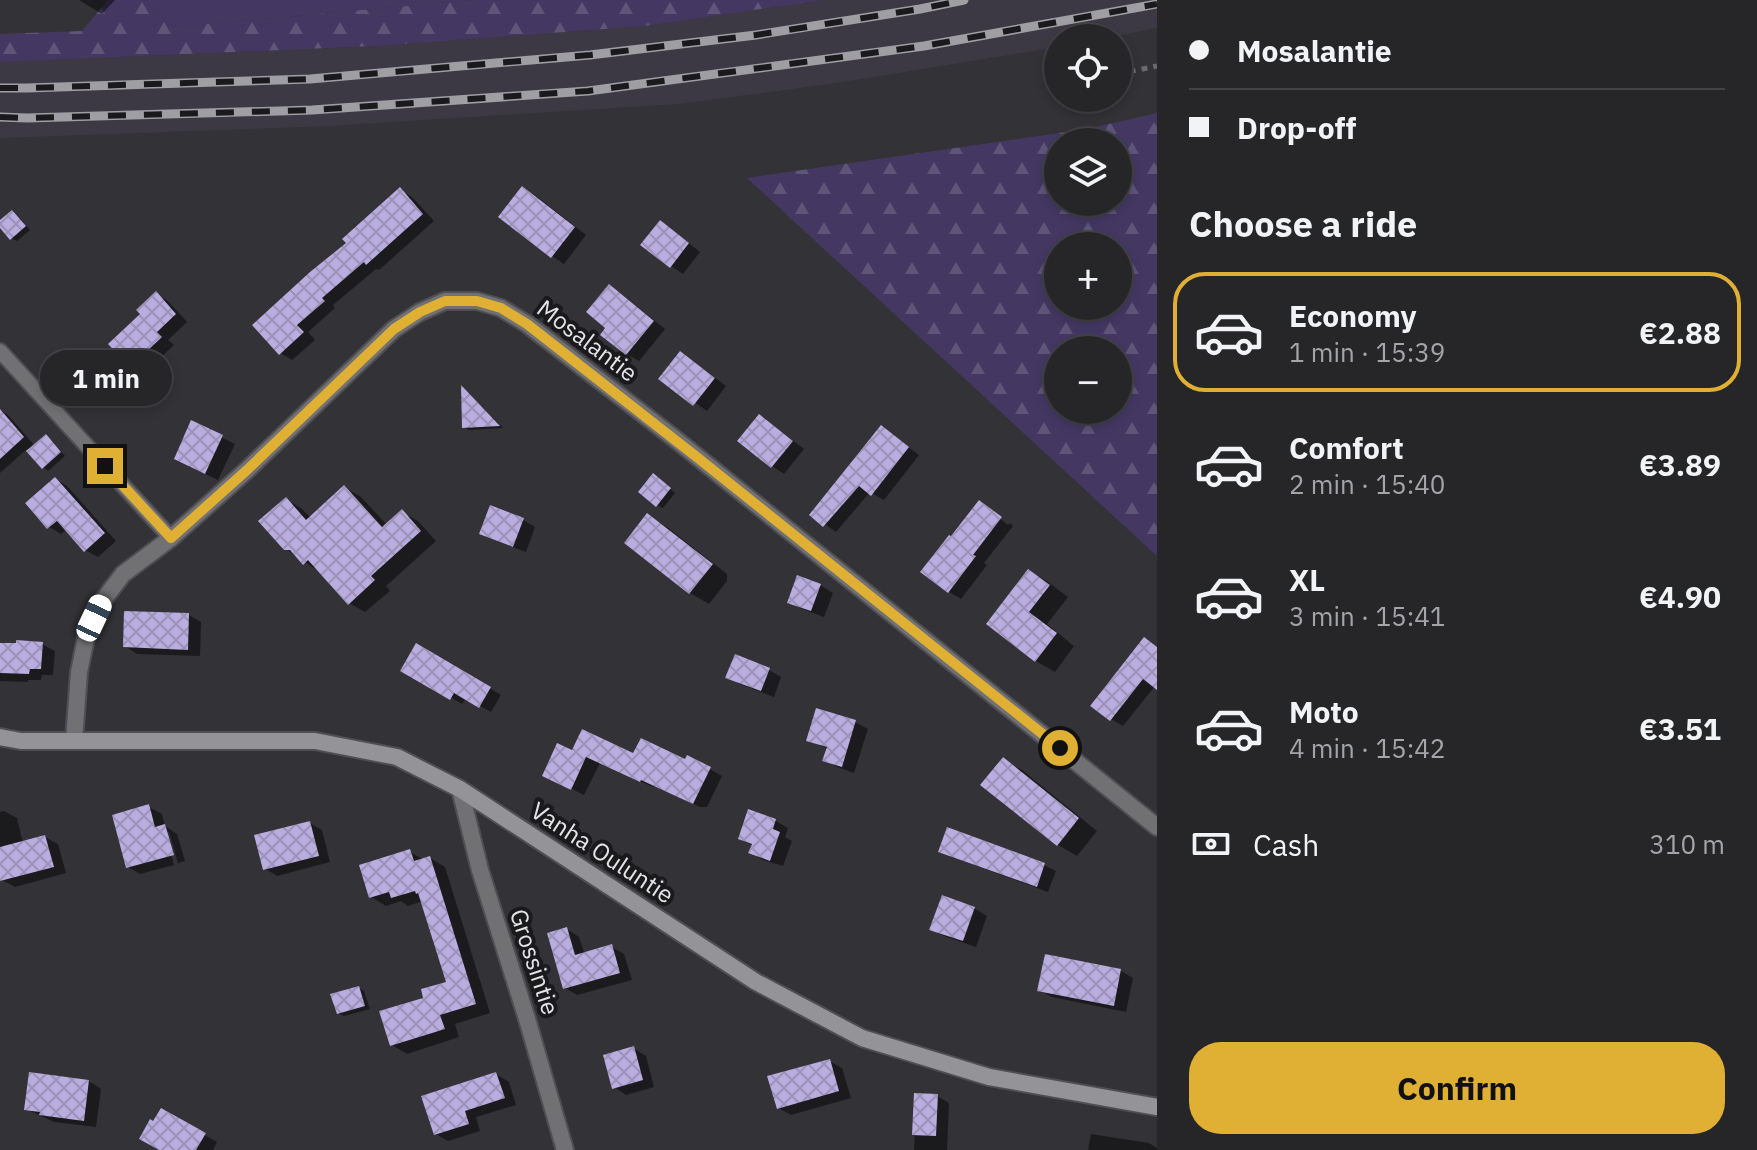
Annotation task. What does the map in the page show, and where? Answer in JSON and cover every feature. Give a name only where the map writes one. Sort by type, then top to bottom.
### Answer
[{"type":"street","name":"Mosalantie","points":[[74,741],[79,672],[87,633],[101,603],[123,574],[171,538],[247,470],[394,329],[445,301],[477,301],[501,308],[527,324],[1157,827]]},
{"type":"street","name":"Vanha Ouluntie","points":[[0,737],[21,741],[315,741],[397,757],[460,789],[756,982],[862,1038],[989,1077],[1157,1107]]},
{"type":"street","name":"Grossintie","points":[[460,789],[480,870],[565,1150]]},
{"type":"lane","points":[[0,351],[171,538]]},
{"type":"path","points":[[1132,71],[1157,66]]},
{"type":"shaded area","points":[[823,0],[1157,0],[1157,28],[1132,33],[1132,24],[1044,24],[1044,49],[830,84],[678,104],[329,126],[0,138],[0,62],[376,46],[645,26]]},
{"type":"green space","points":[[108,0],[154,0],[150,6],[173,27],[473,0],[823,0],[645,26],[376,46],[0,62],[0,34],[82,31]]},
{"type":"green space","points":[[154,0],[473,0],[173,27],[150,6]]},
{"type":"green space","points":[[1157,113],[1157,556],[747,178],[1044,135],[1044,216],[1132,216],[1132,128],[1091,128]]},
{"type":"building","points":[[522,186],[575,227],[551,258],[498,217]]},
{"type":"building","points":[[400,187],[423,214],[366,265],[364,262],[322,298],[325,301],[297,325],[304,332],[279,355],[252,325],[346,243],[342,239]]},
{"type":"building","points":[[12,210],[26,226],[10,240],[0,228],[0,220]]},
{"type":"building","points":[[660,220],[689,243],[670,268],[640,245]]},
{"type":"building","points":[[609,284],[654,321],[626,355],[600,335],[605,328],[586,312]]},
{"type":"building","points":[[156,291],[176,314],[157,332],[162,337],[130,367],[108,344],[140,314],[136,310]]},
{"type":"building","points":[[680,351],[715,378],[693,406],[658,379]]},
{"type":"building","points":[[461,385],[500,426],[462,428]]},
{"type":"building","points":[[0,409],[24,437],[0,459]]},
{"type":"building","points":[[759,414],[793,441],[771,468],[737,441]]},
{"type":"building","points":[[191,420],[223,435],[205,474],[174,459]]},
{"type":"building","points":[[881,425],[909,447],[871,496],[859,486],[823,527],[809,515]]},
{"type":"building","points":[[46,434],[61,452],[42,469],[26,451]]},
{"type":"building","points":[[653,473],[671,488],[656,507],[638,492]]},
{"type":"building","points":[[55,477],[105,533],[84,552],[57,521],[47,529],[25,503]]},
{"type":"building","points":[[344,485],[382,527],[402,509],[421,531],[371,576],[375,580],[348,605],[308,560],[303,565],[290,550],[284,550],[258,521],[286,497],[306,520]]},
{"type":"building","points":[[979,500],[1002,517],[948,593],[920,572]]},
{"type":"building","points":[[490,505],[524,518],[513,547],[479,534]]},
{"type":"building","points":[[647,513],[713,564],[689,594],[624,543]]},
{"type":"building","points":[[1028,569],[1050,585],[1029,612],[1057,633],[1035,662],[986,624]]},
{"type":"building","points":[[797,575],[821,584],[811,611],[787,603]]},
{"type":"building","points":[[124,611],[189,613],[188,650],[123,647]]},
{"type":"building","points":[[1144,637],[1157,647],[1157,690],[1143,679],[1110,721],[1090,706]]},
{"type":"building","points":[[16,640],[43,642],[41,669],[30,669],[29,674],[0,673],[0,643],[16,643]]},
{"type":"building","points":[[416,643],[491,687],[479,708],[454,693],[450,700],[400,671]]},
{"type":"building","points":[[735,654],[770,668],[761,691],[725,678]]},
{"type":"building","points":[[816,708],[856,720],[842,767],[822,761],[827,747],[806,741]]},
{"type":"building","points":[[582,729],[633,753],[641,738],[685,759],[687,755],[711,767],[693,804],[586,757],[571,790],[542,776],[557,743],[572,750]]},
{"type":"building","points":[[1003,757],[1079,818],[1057,846],[980,785]]},
{"type":"building","points":[[149,804],[155,827],[165,824],[174,855],[126,868],[112,815]]},
{"type":"building","points":[[748,809],[776,819],[773,829],[780,832],[770,861],[748,853],[752,844],[738,839]]},
{"type":"building","points":[[310,821],[319,856],[263,870],[254,835]]},
{"type":"building","points":[[947,827],[1045,863],[1037,887],[938,852]]},
{"type":"building","points":[[45,835],[54,867],[0,881],[0,847]]},
{"type":"building","points":[[410,849],[414,861],[430,856],[476,1004],[440,1015],[445,1029],[390,1046],[379,1011],[423,998],[421,989],[446,982],[418,893],[415,891],[391,898],[389,892],[369,898],[359,865]]},
{"type":"building","points":[[942,895],[975,907],[963,941],[929,930]]},
{"type":"building","points":[[567,927],[575,955],[612,944],[620,973],[563,989],[547,933]]},
{"type":"building","points":[[1045,954],[1121,969],[1114,1006],[1037,991]]},
{"type":"building","points":[[359,986],[365,1006],[337,1014],[330,994]]},
{"type":"building","points":[[634,1046],[643,1080],[612,1089],[603,1055]]},
{"type":"building","points":[[830,1059],[839,1091],[777,1109],[767,1076]]},
{"type":"building","points":[[29,1072],[89,1080],[84,1121],[24,1110]]},
{"type":"building","points":[[496,1072],[505,1098],[465,1111],[469,1124],[434,1135],[421,1096]]},
{"type":"building","points":[[914,1093],[938,1094],[936,1136],[912,1135]]},
{"type":"building","points":[[161,1108],[206,1133],[196,1150],[159,1150],[139,1139],[150,1119],[153,1121]]},
{"type":"railway","points":[[0,88],[310,79],[590,55],[756,35],[964,0]]},
{"type":"railway","points":[[0,117],[312,110],[588,91],[924,46],[1157,4]]},
{"type":"route","points":[[105,466],[171,538],[394,329],[445,301],[477,301],[501,308],[527,324],[674,438],[1060,748]]}]
